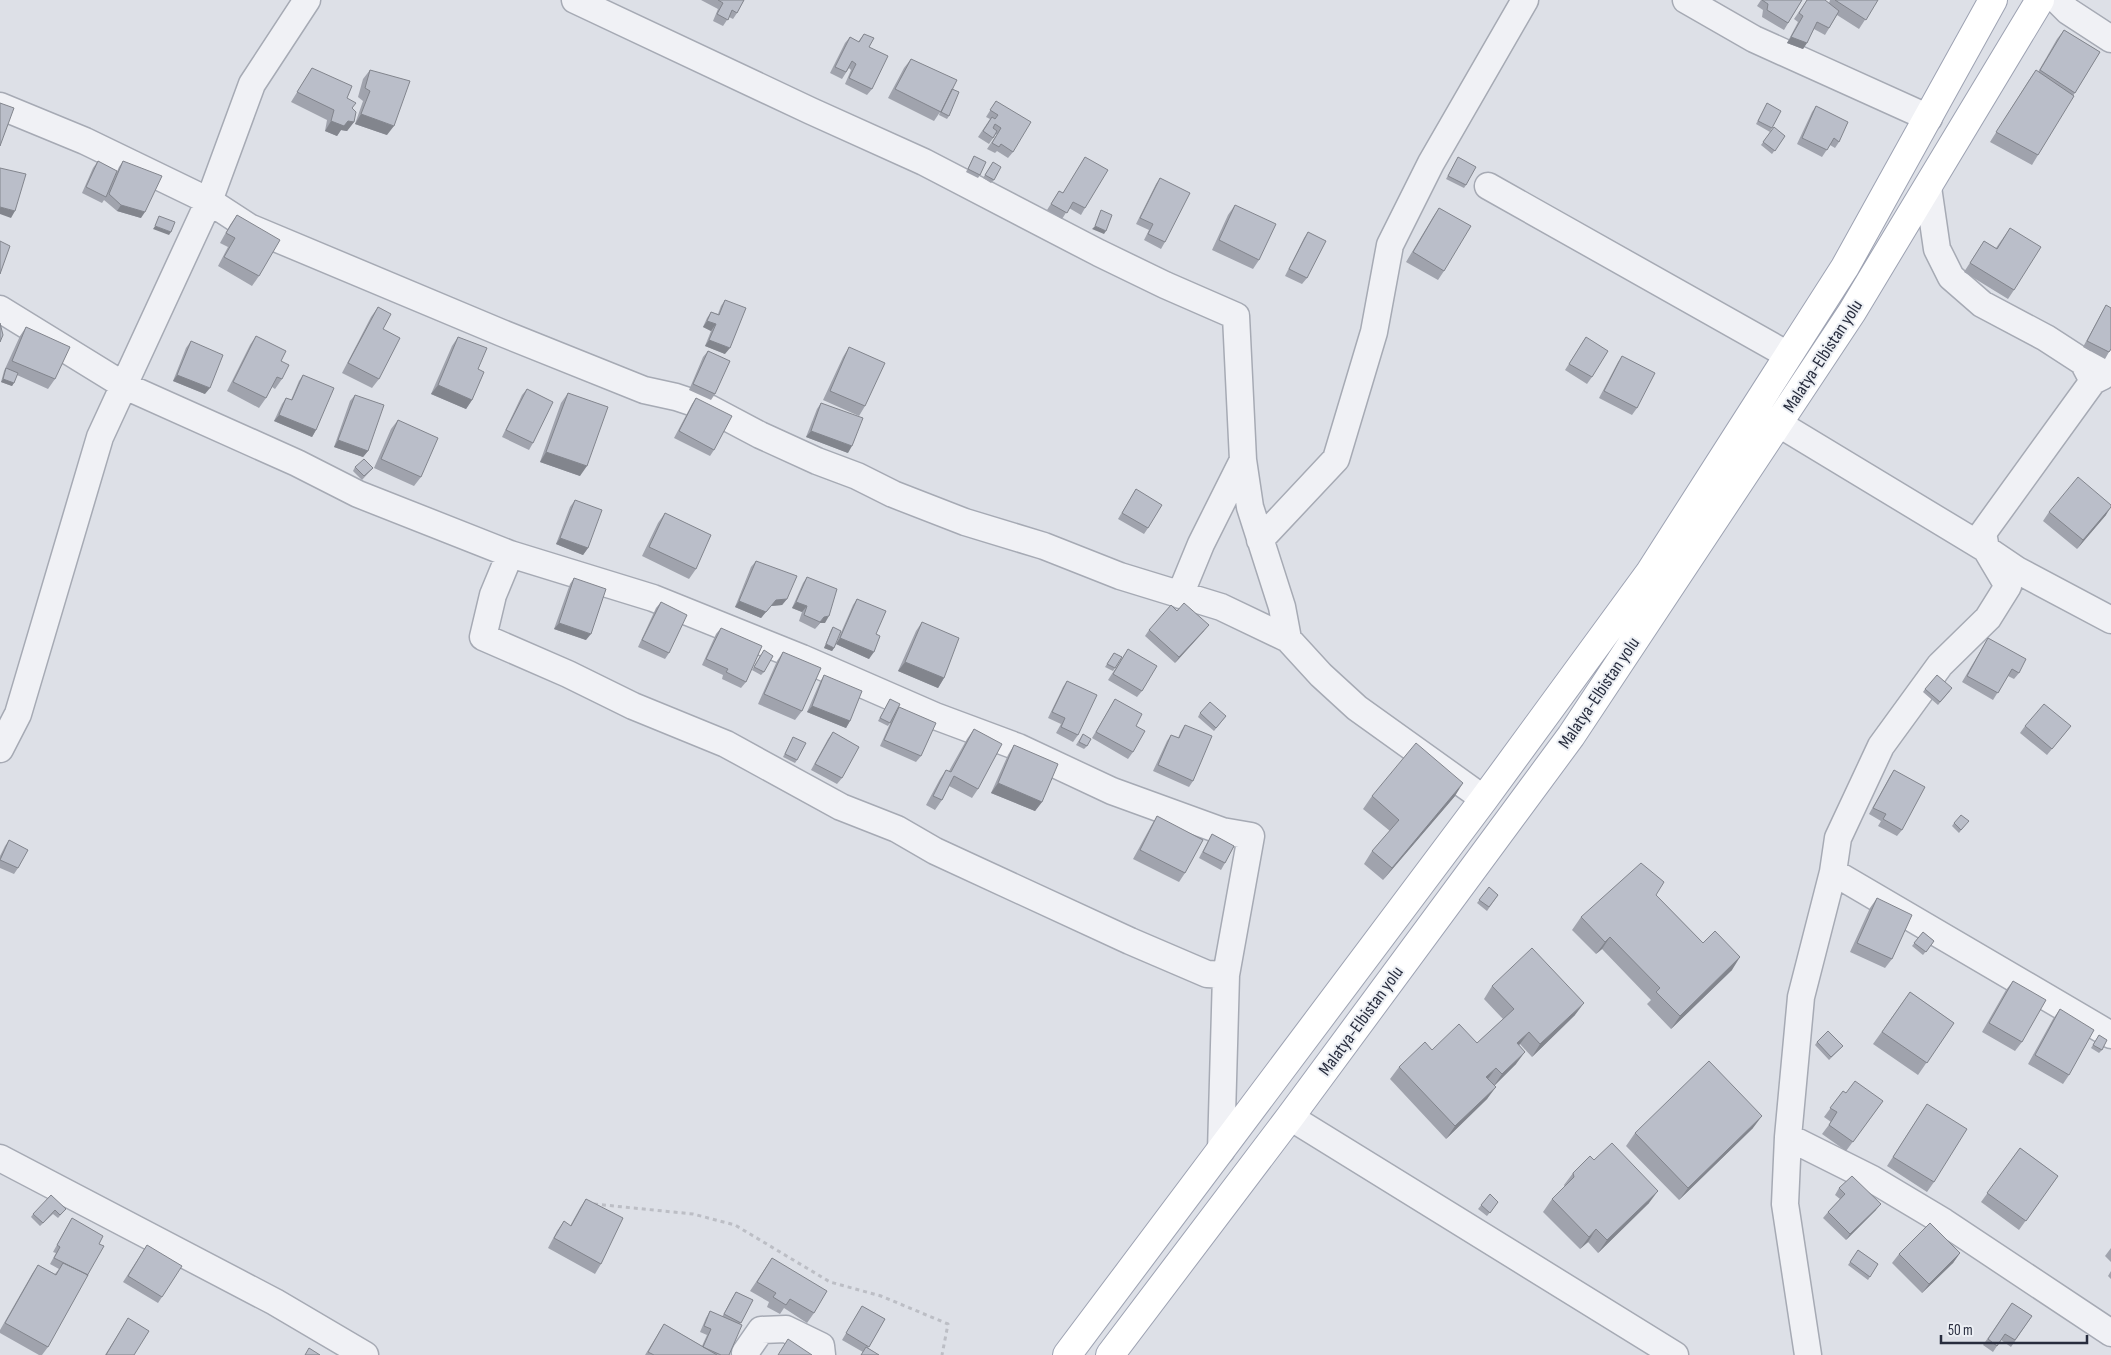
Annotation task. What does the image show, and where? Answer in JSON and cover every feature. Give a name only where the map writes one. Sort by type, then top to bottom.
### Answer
[{"type":"main road","name":"Malatya-Elbistan yolu","points":[[1110,1355],[1290,1117],[1571,736],[1852,312],[2040,0]]},
{"type":"main road","name":"Malatya-Elbistan yolu","points":[[1067,1355],[1484,799],[1650,572],[1845,267],[1929,118],[1991,1]]},
{"type":"street","points":[[0,749],[18,714],[100,437],[209,201],[252,84],[307,0]]},
{"type":"street","points":[[575,0],[819,115],[924,162],[1099,253],[1236,316],[1242,460],[1250,507],[1282,607],[1288,639]]},
{"type":"street","points":[[1260,540],[1336,459],[1374,332],[1390,245],[1431,163],[1525,0]]},
{"type":"street","points":[[1686,0],[1754,39],[1929,118]]},
{"type":"street","points":[[2057,0],[2068,11],[2111,39]]},
{"type":"street","points":[[0,106],[84,141],[209,201],[249,227],[309,253],[644,390],[676,396],[710,408],[760,435],[817,461],[857,476],[893,494],[965,522],[1044,546],[1120,576],[1221,608],[1288,639],[1321,675],[1357,708],[1484,799]]},
{"type":"street","points":[[1488,186],[1788,355]]},
{"type":"street","points":[[1808,1355],[1785,1204],[1788,1137],[1801,997],[1833,872],[1838,838],[1881,746],[1940,665],[1988,618],[2008,586],[1986,549],[1983,533],[2102,371],[2083,362],[2046,338],[1982,304],[1951,277],[1937,249],[1928,187]]},
{"type":"street","points":[[0,309],[125,386],[296,463],[358,494],[510,554],[653,598],[802,658],[935,716],[1018,747],[1112,791],[1222,831],[1251,836],[1226,975],[1220,1150]]},
{"type":"street","points":[[1778,424],[1986,549],[2017,570],[2111,620]]},
{"type":"street","points":[[1180,595],[1201,544],[1242,460]]},
{"type":"street","points":[[510,554],[493,595],[483,637],[568,674],[633,706],[726,744],[841,807],[897,829],[935,851],[1130,941],[1207,974],[1226,975]]},
{"type":"street","points":[[1833,872],[2111,1035]]},
{"type":"street","points":[[1290,1117],[1675,1355]]},
{"type":"street","points":[[1788,1137],[1872,1179],[1944,1222],[2111,1333]]},
{"type":"street","points":[[0,1158],[275,1302],[365,1355]]},
{"type":"street","points":[[745,1353],[761,1330],[786,1329],[821,1346],[822,1355]]},
{"type":"path","points":[[587,1204],[604,1204],[693,1214],[734,1225],[830,1282],[881,1296],[948,1324],[942,1355]]},
{"type":"building","points":[[718,0],[744,0],[737,13],[732,10],[728,20],[717,14],[723,3]]},
{"type":"building","points":[[1762,0],[1802,0],[1788,23],[1767,10],[1768,4]]},
{"type":"building","points":[[1807,0],[1825,0],[1839,11],[1829,28],[1817,22],[1807,43],[1791,37],[1803,16],[1799,13]]},
{"type":"building","points":[[1835,0],[1878,0],[1866,20]]},
{"type":"building","points":[[2064,30],[2100,52],[2075,93],[2040,70]]},
{"type":"building","points":[[864,34],[874,38],[869,47],[888,56],[872,89],[849,78],[856,64],[852,61],[846,72],[835,67],[850,37],[859,42]]},
{"type":"building","points":[[911,59],[957,80],[941,112],[895,89]]},
{"type":"building","points":[[312,68],[352,86],[347,98],[356,103],[352,108],[356,112],[354,122],[348,121],[344,126],[331,121],[334,110],[297,92]]},
{"type":"building","points":[[370,70],[410,81],[394,126],[361,114],[370,91],[365,88]]},
{"type":"building","points":[[2036,70],[2074,96],[2038,155],[1996,132]]},
{"type":"building","points":[[952,89],[959,92],[949,116],[941,112]]},
{"type":"building","points":[[996,101],[1031,122],[1013,152],[1001,144],[999,147],[992,143],[1001,128],[995,124],[993,128],[997,131],[993,138],[983,131],[992,117],[995,119],[998,115],[990,110]]},
{"type":"building","points":[[0,103],[14,108],[0,146]]},
{"type":"building","points":[[1767,103],[1781,111],[1772,128],[1758,121]]},
{"type":"building","points":[[1816,106],[1848,122],[1839,142],[1834,138],[1827,150],[1802,138]]},
{"type":"building","points":[[1774,127],[1785,136],[1775,151],[1763,142]]},
{"type":"building","points":[[974,156],[986,162],[980,175],[968,169]]},
{"type":"building","points":[[1085,157],[1108,170],[1085,208],[1073,202],[1067,213],[1051,204],[1059,191],[1063,193]]},
{"type":"building","points":[[1458,157],[1476,167],[1466,185],[1448,176]]},
{"type":"building","points":[[98,161],[117,171],[106,197],[86,187]]},
{"type":"building","points":[[123,161],[162,176],[145,212],[121,205],[109,194]]},
{"type":"building","points":[[993,162],[1001,167],[994,180],[985,175]]},
{"type":"building","points":[[0,168],[26,174],[15,211],[0,207]]},
{"type":"building","points":[[1160,178],[1190,193],[1165,242],[1148,234],[1153,224],[1140,218]]},
{"type":"building","points":[[1235,205],[1276,224],[1259,260],[1219,240]]},
{"type":"building","points":[[1439,208],[1471,226],[1444,271],[1413,252]]},
{"type":"building","points":[[1101,210],[1112,215],[1106,231],[1095,226]]},
{"type":"building","points":[[237,215],[280,240],[259,276],[224,257],[235,238],[226,233]]},
{"type":"building","points":[[159,216],[175,222],[171,232],[155,226]]},
{"type":"building","points":[[2010,228],[2041,247],[2014,290],[1970,263],[1984,241],[1997,249]]},
{"type":"building","points":[[1308,232],[1326,241],[1307,278],[1289,269]]},
{"type":"building","points":[[0,241],[10,246],[0,274]]},
{"type":"building","points":[[725,300],[746,308],[730,348],[709,340],[716,324],[707,321],[711,312],[719,315]]},
{"type":"building","points":[[2106,305],[2111,308],[2111,349],[2109,352],[2087,341]]},
{"type":"building","points":[[378,307],[391,314],[383,329],[400,338],[379,379],[348,363]]},
{"type":"building","points":[[0,323],[3,335],[0,342]]},
{"type":"building","points":[[26,327],[70,347],[55,379],[12,361]]},
{"type":"building","points":[[256,336],[286,351],[281,361],[289,365],[282,379],[277,377],[266,398],[233,382]]},
{"type":"building","points":[[458,337],[487,348],[478,369],[484,372],[472,400],[438,385]]},
{"type":"building","points":[[1586,337],[1608,351],[1592,377],[1569,364]]},
{"type":"building","points":[[191,341],[223,355],[210,388],[177,375]]},
{"type":"building","points":[[849,347],[885,363],[865,406],[830,391]]},
{"type":"building","points":[[708,351],[730,361],[715,394],[693,384]]},
{"type":"building","points":[[1622,356],[1655,373],[1637,408],[1604,391]]},
{"type":"building","points":[[6,368],[18,373],[14,383],[3,379]]},
{"type":"building","points":[[303,375],[334,388],[316,430],[279,415],[286,398],[292,400]]},
{"type":"building","points":[[527,389],[553,402],[533,443],[506,430]]},
{"type":"building","points":[[568,393],[608,407],[587,466],[546,452]]},
{"type":"building","points":[[355,395],[384,405],[368,451],[338,440]]},
{"type":"building","points":[[696,398],[732,416],[714,450],[679,431]]},
{"type":"building","points":[[821,403],[863,418],[852,446],[811,431]]},
{"type":"building","points":[[398,420],[438,438],[421,477],[381,459]]},
{"type":"building","points":[[364,459],[373,468],[364,476],[355,467]]},
{"type":"building","points":[[2078,477],[2111,505],[2083,540],[2049,512]]},
{"type":"building","points":[[1136,489],[1162,505],[1148,528],[1122,513]]},
{"type":"building","points":[[575,500],[602,510],[588,548],[560,538]]},
{"type":"building","points":[[665,513],[711,535],[696,569],[649,547]]},
{"type":"building","points":[[756,561],[797,576],[787,599],[776,600],[766,612],[739,601]]},
{"type":"building","points":[[807,577],[837,589],[829,616],[824,617],[820,622],[804,615],[807,606],[796,602]]},
{"type":"building","points":[[574,578],[606,589],[591,634],[559,623]]},
{"type":"building","points":[[857,599],[886,611],[876,634],[880,636],[874,652],[840,638]]},
{"type":"building","points":[[661,602],[687,615],[669,653],[642,640]]},
{"type":"building","points":[[1184,603],[1209,625],[1179,657],[1149,630],[1171,605],[1177,611]]},
{"type":"building","points":[[922,622],[959,638],[944,678],[905,662]]},
{"type":"building","points":[[833,627],[841,631],[834,648],[826,644]]},
{"type":"building","points":[[721,628],[762,646],[746,682],[726,672],[728,669],[706,659]]},
{"type":"building","points":[[1988,638],[2026,659],[2019,673],[2012,669],[1998,693],[1967,676]]},
{"type":"building","points":[[1128,649],[1157,666],[1142,691],[1113,674]]},
{"type":"building","points":[[764,650],[773,656],[764,672],[754,667]]},
{"type":"building","points":[[783,652],[821,668],[802,711],[764,694]]},
{"type":"building","points":[[1114,653],[1122,657],[1115,668],[1107,664]]},
{"type":"building","points":[[824,675],[862,691],[850,721],[812,706]]},
{"type":"building","points":[[1937,675],[1952,688],[1940,702],[1925,689]]},
{"type":"building","points":[[1067,681],[1097,695],[1078,735],[1061,727],[1065,718],[1052,712]]},
{"type":"building","points":[[890,699],[900,704],[890,723],[880,718]]},
{"type":"building","points":[[1115,699],[1142,714],[1136,726],[1145,731],[1133,752],[1096,732]]},
{"type":"building","points":[[1210,702],[1226,716],[1216,728],[1200,713]]},
{"type":"building","points":[[2044,704],[2071,726],[2052,749],[2025,726]]},
{"type":"building","points":[[899,707],[936,723],[921,756],[884,740]]},
{"type":"building","points":[[1185,725],[1212,736],[1193,781],[1158,765],[1171,735],[1179,738]]},
{"type":"building","points":[[974,729],[1002,744],[978,789],[954,776],[942,800],[933,796],[946,770],[951,772]]},
{"type":"building","points":[[833,732],[859,747],[842,778],[815,764]]},
{"type":"building","points":[[1083,734],[1091,739],[1087,746],[1079,742]]},
{"type":"building","points":[[793,737],[806,743],[797,760],[785,754]]},
{"type":"building","points":[[1416,743],[1463,783],[1392,868],[1372,851],[1399,820],[1372,796]]},
{"type":"building","points":[[1014,745],[1058,764],[1042,802],[998,783]]},
{"type":"building","points":[[1894,770],[1925,787],[1902,830],[1883,819],[1886,814],[1873,808]]},
{"type":"building","points":[[1961,815],[1969,821],[1961,830],[1954,823]]},
{"type":"building","points":[[1157,816],[1203,840],[1185,873],[1140,850]]},
{"type":"building","points":[[1212,834],[1234,846],[1225,863],[1203,852]]},
{"type":"building","points":[[9,840],[28,850],[18,868],[0,860]]},
{"type":"building","points":[[1641,863],[1664,882],[1656,895],[1703,943],[1715,931],[1740,957],[1680,1016],[1656,992],[1660,988],[1610,937],[1605,942],[1581,917]]},
{"type":"building","points":[[1489,887],[1498,895],[1489,907],[1479,900]]},
{"type":"building","points":[[1877,898],[1912,915],[1892,959],[1857,943]]},
{"type":"building","points":[[1923,932],[1934,941],[1926,952],[1914,943]]},
{"type":"building","points":[[1532,948],[1584,1003],[1540,1044],[1529,1032],[1517,1043],[1525,1052],[1502,1074],[1496,1068],[1486,1077],[1496,1087],[1455,1126],[1399,1067],[1425,1042],[1432,1050],[1459,1024],[1477,1043],[1514,1009],[1492,986]]},
{"type":"building","points":[[2013,981],[2046,1000],[2022,1042],[1989,1023]]},
{"type":"building","points":[[1910,992],[1954,1023],[1927,1063],[1882,1032]]},
{"type":"building","points":[[2060,1009],[2094,1030],[2069,1075],[2035,1055]]},
{"type":"building","points":[[1828,1031],[1843,1046],[1831,1057],[1817,1042]]},
{"type":"building","points":[[2099,1035],[2107,1040],[2102,1050],[2093,1045]]},
{"type":"building","points":[[1709,1061],[1762,1116],[1688,1188],[1635,1133]]},
{"type":"building","points":[[1855,1081],[1883,1101],[1853,1142],[1829,1125],[1837,1112],[1830,1108],[1843,1091],[1846,1093]]},
{"type":"building","points":[[1927,1104],[1967,1129],[1934,1182],[1893,1157]]},
{"type":"building","points":[[1612,1143],[1658,1191],[1607,1240],[1596,1229],[1589,1237],[1552,1199],[1574,1177],[1573,1173],[1590,1156],[1594,1160]]},
{"type":"building","points":[[2020,1148],[2058,1176],[2026,1221],[1987,1193]]},
{"type":"building","points":[[1852,1176],[1881,1204],[1850,1234],[1828,1212],[1845,1194],[1839,1188]]},
{"type":"building","points":[[1490,1194],[1498,1202],[1490,1213],[1481,1205]]},
{"type":"building","points":[[51,1195],[66,1209],[60,1215],[55,1210],[43,1223],[33,1214]]},
{"type":"building","points":[[586,1199],[623,1218],[601,1264],[554,1238],[564,1221],[571,1226]]},
{"type":"building","points":[[72,1218],[103,1236],[99,1244],[104,1246],[88,1275],[54,1258],[60,1247],[57,1245]]},
{"type":"building","points":[[1930,1223],[1960,1253],[1929,1284],[1899,1254]]},
{"type":"building","points":[[147,1245],[182,1266],[162,1297],[128,1276]]},
{"type":"building","points":[[1858,1250],[1878,1264],[1870,1277],[1850,1262]]},
{"type":"building","points":[[772,1258],[827,1291],[814,1313],[790,1299],[786,1305],[773,1297],[776,1293],[757,1282]]},
{"type":"building","points":[[63,1263],[88,1275],[48,1347],[5,1323],[38,1265],[56,1275]]},
{"type":"building","points":[[736,1292],[753,1300],[741,1323],[724,1314]]},
{"type":"building","points":[[2012,1303],[2032,1316],[2015,1340],[2005,1334],[1997,1346],[1988,1339]]},
{"type":"building","points":[[862,1306],[885,1319],[869,1347],[846,1333]]},
{"type":"building","points":[[710,1311],[742,1325],[729,1355],[721,1355],[703,1347],[711,1329],[704,1326]]},
{"type":"building","points":[[128,1318],[149,1331],[134,1355],[106,1355]]},
{"type":"building","points":[[664,1324],[717,1355],[654,1355],[648,1352]]},
{"type":"building","points":[[788,1339],[812,1355],[778,1355]]},
{"type":"building","points":[[866,1347],[879,1355],[861,1355]]},
{"type":"building","points":[[309,1348],[320,1355],[305,1355]]}]
